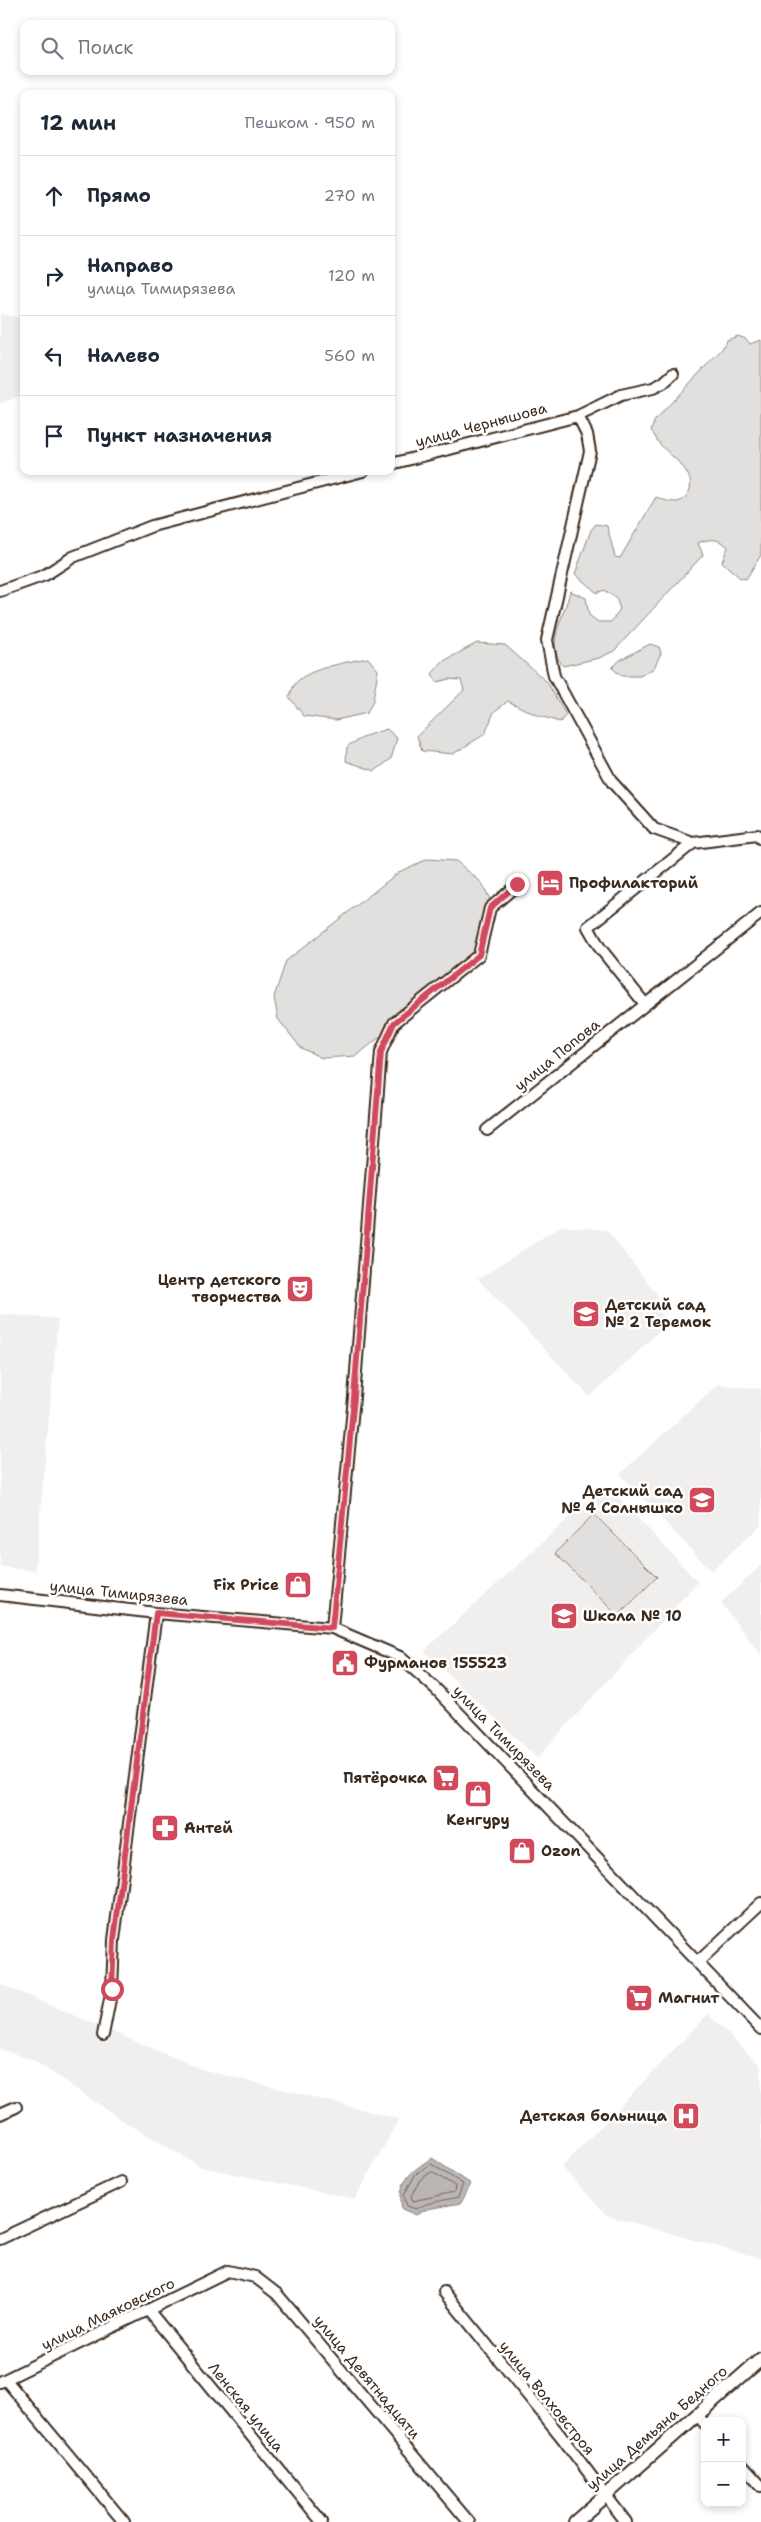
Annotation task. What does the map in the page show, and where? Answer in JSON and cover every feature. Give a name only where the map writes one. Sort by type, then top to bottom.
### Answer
[{"type":"main road","name":"улица Демьяна Бедного","points":[[704,2417],[761,2360]]},
{"type":"main road","name":"улица Демьяна Бедного","points":[[575,2522],[604,2496],[701,2420]]},
{"type":"street","name":"улица Чернышова","points":[[395,463],[578,416],[621,395],[653,388],[663,383],[673,374]]},
{"type":"street","points":[[578,416],[587,434],[590,451],[548,640],[554,676],[618,788],[654,828],[694,843],[757,835],[761,839]]},
{"type":"street","points":[[0,591],[45,575],[73,557],[152,526],[348,475]]},
{"type":"street","points":[[645,1004],[600,948],[588,927],[694,843]]},
{"type":"street","points":[[332,1628],[354,1397],[381,1052],[394,1023],[479,955],[490,908],[517,884]]},
{"type":"street","name":"улица Попова","points":[[487,1130],[761,913]]},
{"type":"street","name":"улица Тимирязева","points":[[0,1595],[156,1613],[332,1628],[400,1657],[435,1688],[761,2029]]},
{"type":"street","points":[[103,2035],[112,1989],[114,1940],[156,1613]]},
{"type":"street","points":[[697,1963],[761,1903]]},
{"type":"street","points":[[0,2114],[16,2107]]},
{"type":"street","points":[[0,2240],[121,2182]]},
{"type":"street","name":"улица Маяковского","points":[[3,2381],[228,2271]]},
{"type":"street","name":"улица Девятнадцати","points":[[228,2271],[255,2277],[277,2294],[469,2522]]},
{"type":"street","name":"улица Волховстроя","points":[[444,2292],[560,2435],[604,2496],[626,2522]]},
{"type":"street","name":"Ленская улица","points":[[148,2310],[322,2522]]},
{"type":"street","points":[[3,2381],[124,2522]]},
{"type":"street","points":[[746,2469],[761,2486]]},
{"type":"shaded area","points":[[0,314],[20,317],[20,396],[0,404]]},
{"type":"shaded area","points":[[738,336],[746,339],[750,344],[761,340],[761,555],[746,579],[740,578],[722,562],[728,547],[725,544],[714,540],[698,543],[703,555],[614,651],[599,658],[563,666],[555,648],[558,629],[570,591],[586,598],[589,615],[598,622],[611,622],[620,609],[616,598],[604,590],[597,593],[575,574],[591,530],[596,524],[607,526],[615,557],[620,558],[656,497],[674,502],[685,498],[690,490],[691,482],[688,475],[651,430],[655,420],[722,349],[727,340]]},
{"type":"shaded area","points":[[477,643],[505,645],[547,682],[566,715],[560,722],[536,715],[508,701],[494,712],[485,734],[453,754],[422,751],[417,736],[464,690],[461,680],[449,679],[437,682],[432,674],[442,662]]},
{"type":"shaded area","points":[[650,644],[659,647],[661,653],[654,668],[640,676],[622,676],[612,668],[620,660]]},
{"type":"shaded area","points":[[368,658],[378,670],[373,701],[367,713],[336,720],[304,716],[289,697],[296,683],[309,674],[329,666]]},
{"type":"shaded area","points":[[387,729],[397,738],[391,759],[375,771],[346,761],[347,747],[349,745],[368,735]]},
{"type":"shaded area","points":[[427,859],[456,861],[482,883],[495,910],[483,956],[356,1056],[322,1058],[301,1048],[278,1019],[274,997],[286,961],[399,872]]},
{"type":"shaded area","name":"Детский сад № 2 Теремок","points":[[561,1226],[607,1230],[659,1297],[652,1305],[669,1322],[590,1397],[478,1279]]},
{"type":"shaded area","points":[[0,1314],[58,1319],[35,1571],[0,1567]]},
{"type":"shaded area","name":"Детский сад № 4 Солнышко","points":[[718,1384],[761,1389],[761,1525],[711,1571],[620,1474]]},
{"type":"shaded area","name":"Школа № 10","points":[[606,1484],[698,1582],[537,1758],[424,1651]]},
{"type":"shaded area","points":[[594,1514],[657,1577],[618,1616],[555,1553]]},
{"type":"shaded area","points":[[761,1565],[761,1655],[721,1603]]},
{"type":"shaded area","points":[[0,1984],[201,2069],[399,2119],[355,2199],[201,2167],[125,2122],[33,2060],[0,2049]]},
{"type":"shaded area","name":"Детская больница","points":[[708,2014],[761,2066],[761,2259],[606,2215],[562,2167]]},
{"type":"water","points":[[432,2158],[471,2184],[461,2203],[427,2209],[416,2215],[402,2209],[401,2191],[407,2178],[417,2168]]},
{"type":"place","name":"Профилакторий","points":[[550,883]]},
{"type":"place","name":"Центр детского творчества","points":[[300,1289]]},
{"type":"place","name":"Детский сад № 2 Теремок","points":[[586,1314]]},
{"type":"place","name":"Детский сад № 4 Солнышко","points":[[702,1500]]},
{"type":"place","name":"Fix Price","points":[[298,1585]]},
{"type":"place","name":"Школа № 10","points":[[564,1616]]},
{"type":"place","name":"Фурманов 155523","points":[[345,1663]]},
{"type":"place","name":"Пятёрочка","points":[[446,1778]]},
{"type":"place","name":"Кенгуру","points":[[478,1794]]},
{"type":"place","name":"Антей","points":[[165,1828]]},
{"type":"place","name":"Ozon","points":[[522,1851]]},
{"type":"place","name":"Магнит","points":[[639,1998]]},
{"type":"place","name":"Детская больница","points":[[686,2116]]},
{"type":"route","points":[[112,1989],[114,1940],[156,1613],[332,1628],[354,1397],[381,1052],[394,1023],[479,955],[490,908],[517,884]]}]
